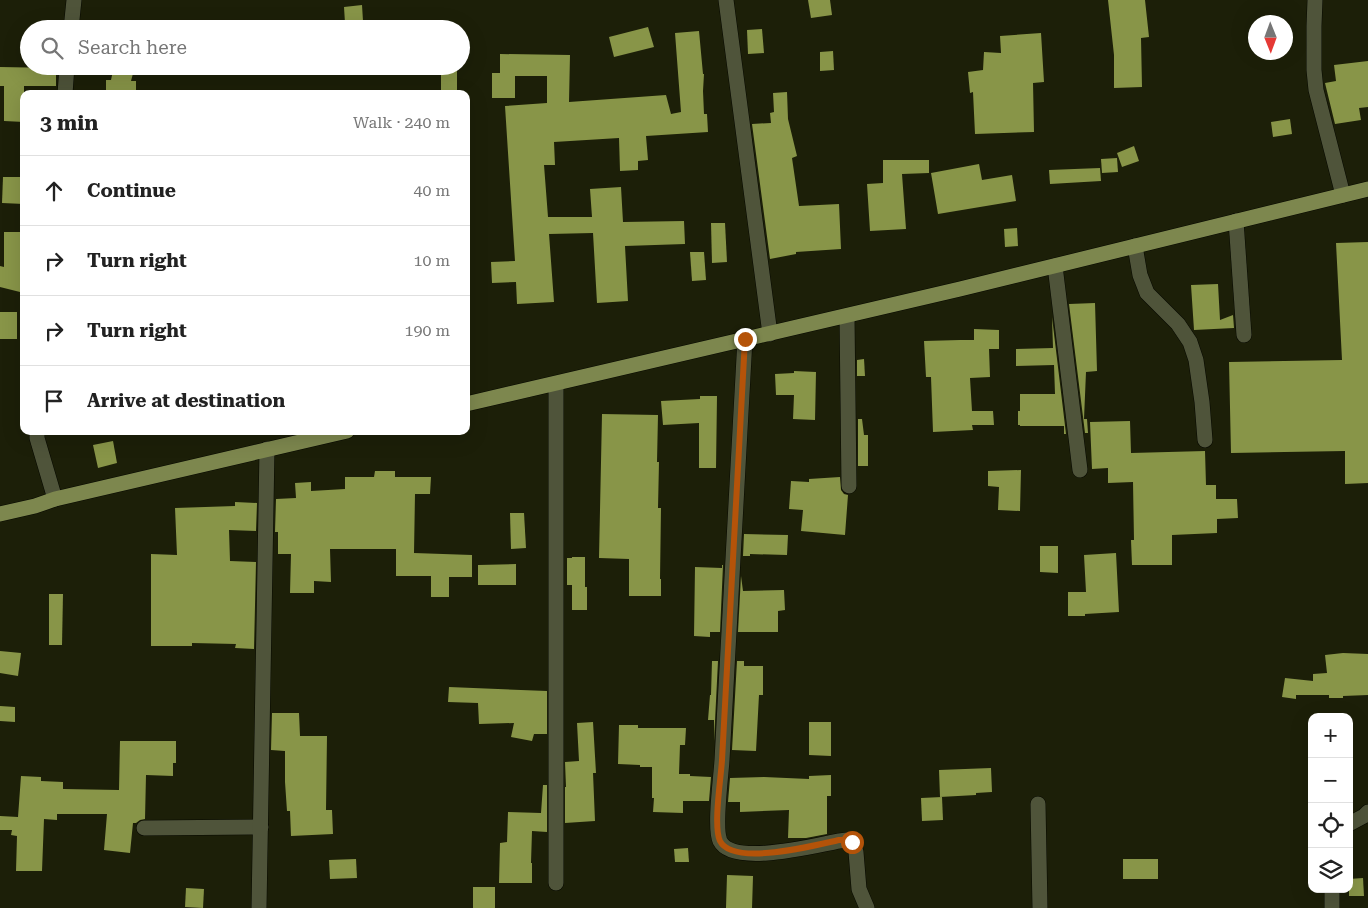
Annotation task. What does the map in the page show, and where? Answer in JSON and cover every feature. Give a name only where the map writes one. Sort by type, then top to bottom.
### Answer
[{"type":"main road","points":[[470,403],[847,316],[1368,189]]},
{"type":"main road","points":[[0,514],[55,499],[329,435]]},
{"type":"street","points":[[72,20],[74,0]]},
{"type":"street","points":[[726,0],[770,334]]},
{"type":"street","points":[[1315,0],[1314,70],[1316,90],[1343,195]]},
{"type":"street","points":[[64,90],[66,75]]},
{"type":"street","points":[[1236,221],[1244,335]]},
{"type":"street","points":[[1135,246],[1140,275],[1147,293],[1178,324],[1190,342],[1196,360],[1205,440]]},
{"type":"street","points":[[1055,266],[1080,470]]},
{"type":"street","points":[[847,316],[849,486]]},
{"type":"street","points":[[745,339],[718,833],[721,842],[729,849],[742,853],[769,853],[839,840],[852,842],[856,852],[860,889],[867,908]]},
{"type":"street","points":[[556,384],[556,883]]},
{"type":"street","points":[[37,435],[55,499]]},
{"type":"street","points":[[259,908],[267,449]]},
{"type":"street","points":[[1038,804],[1040,908]]},
{"type":"street","points":[[1353,822],[1368,812]]},
{"type":"street","points":[[144,828],[261,827]]},
{"type":"street","points":[[1332,893],[1332,908]]},
{"type":"building","points":[[808,0],[830,0],[832,15],[811,18]]},
{"type":"building","points":[[1108,0],[1145,0],[1149,37],[1141,38],[1142,87],[1114,88],[1114,55]]},
{"type":"building","points":[[362,5],[363,20],[345,20],[344,7]]},
{"type":"building","points":[[648,27],[654,47],[614,57],[609,37]]},
{"type":"building","points":[[762,29],[764,53],[748,54],[747,30]]},
{"type":"building","points":[[699,31],[704,74],[704,114],[707,114],[708,132],[646,136],[648,160],[638,161],[638,170],[620,171],[619,138],[554,142],[555,165],[544,165],[548,217],[592,217],[590,189],[621,187],[623,222],[684,221],[685,244],[625,246],[628,301],[597,303],[593,233],[549,234],[554,302],[517,304],[516,282],[492,283],[491,262],[515,261],[505,106],[547,103],[547,76],[515,76],[515,98],[492,98],[492,73],[500,73],[500,54],[570,55],[569,102],[666,95],[671,114],[681,112],[675,33]]},
{"type":"building","points":[[1041,33],[1044,82],[1033,83],[1034,132],[975,134],[973,92],[970,93],[968,72],[983,70],[984,52],[1001,53],[1000,36]]},
{"type":"building","points":[[833,51],[834,70],[820,71],[820,52]]},
{"type":"building","points":[[1368,61],[1368,107],[1359,108],[1361,120],[1335,124],[1325,83],[1336,81],[1334,65]]},
{"type":"building","points":[[0,67],[20,67],[20,75],[56,75],[56,86],[24,86],[24,90],[20,90],[20,122],[4,121],[4,86],[0,86]]},
{"type":"building","points":[[112,75],[133,75],[131,81],[136,81],[136,90],[106,90],[106,80],[111,80]]},
{"type":"building","points":[[441,75],[457,75],[457,90],[441,90]]},
{"type":"building","points":[[787,92],[788,119],[797,156],[792,158],[799,206],[839,204],[841,249],[796,252],[796,254],[770,259],[752,124],[771,123],[770,113],[774,112],[773,93]]},
{"type":"building","points":[[1290,119],[1292,134],[1273,137],[1271,122]]},
{"type":"building","points":[[1134,146],[1139,161],[1122,167],[1117,153]]},
{"type":"building","points":[[1117,158],[1118,172],[1102,173],[1101,159]]},
{"type":"building","points":[[883,160],[929,160],[929,173],[902,174],[906,229],[870,231],[867,184],[883,183]]},
{"type":"building","points":[[979,164],[982,180],[1012,175],[1016,201],[938,214],[931,173]]},
{"type":"building","points":[[1100,168],[1101,181],[1050,184],[1049,170]]},
{"type":"building","points":[[3,177],[20,177],[20,204],[2,203]]},
{"type":"building","points":[[711,223],[725,223],[727,262],[712,263]]},
{"type":"building","points":[[1017,228],[1018,246],[1005,247],[1004,229]]},
{"type":"building","points":[[4,232],[20,232],[20,292],[0,287],[0,266],[4,267]]},
{"type":"building","points":[[1368,242],[1368,483],[1345,484],[1345,451],[1231,453],[1229,362],[1342,360],[1336,243]]},
{"type":"building","points":[[690,252],[704,252],[706,280],[692,281]]},
{"type":"building","points":[[1218,284],[1220,320],[1233,315],[1234,328],[1194,330],[1191,285]]},
{"type":"building","points":[[1095,303],[1097,371],[1086,372],[1084,419],[1087,419],[1088,433],[1085,433],[1069,304]]},
{"type":"building","points":[[0,312],[17,312],[17,339],[0,339]]},
{"type":"building","points":[[1052,317],[1066,434],[1064,434],[1064,426],[1018,425],[1020,394],[1055,394],[1054,365],[1016,366],[1016,349],[1053,348]]},
{"type":"building","points":[[974,329],[999,330],[999,349],[989,349],[990,377],[970,378],[972,411],[993,411],[994,425],[972,425],[973,430],[933,432],[931,377],[926,377],[924,341],[974,340]]},
{"type":"building","points":[[864,359],[865,376],[857,376],[857,360]]},
{"type":"building","points":[[794,371],[816,372],[815,420],[793,419],[794,395],[776,395],[775,374],[794,373]]},
{"type":"building","points":[[700,396],[717,396],[716,468],[699,468],[699,423],[663,425],[661,401],[700,399]]},
{"type":"building","points":[[602,414],[658,415],[657,462],[659,462],[658,508],[661,508],[661,596],[629,596],[629,559],[599,558]]},
{"type":"building","points":[[858,419],[862,419],[864,435],[868,435],[868,466],[858,466]]},
{"type":"building","points":[[1130,421],[1131,453],[1205,451],[1206,485],[1216,485],[1216,499],[1237,499],[1238,518],[1217,519],[1217,533],[1172,535],[1172,565],[1132,565],[1131,540],[1134,540],[1133,482],[1108,483],[1108,468],[1092,469],[1090,422]]},
{"type":"building","points":[[113,441],[117,463],[98,468],[93,445]]},
{"type":"building","points":[[1021,470],[1020,511],[998,510],[999,487],[988,486],[988,471]]},
{"type":"building","points":[[375,471],[395,471],[395,477],[431,477],[430,494],[415,494],[414,553],[472,555],[472,577],[449,577],[449,597],[431,597],[431,576],[396,576],[396,549],[330,549],[331,582],[314,581],[314,593],[290,593],[291,554],[278,554],[278,532],[275,532],[276,499],[296,498],[295,483],[311,482],[311,491],[345,489],[345,477],[374,477]]},
{"type":"building","points":[[840,477],[841,490],[844,494],[848,495],[845,535],[801,531],[803,510],[789,509],[791,481],[809,482],[809,479]]},
{"type":"building","points":[[235,502],[257,503],[256,531],[229,530],[230,561],[256,562],[254,649],[235,648],[236,644],[192,643],[192,646],[151,646],[151,554],[177,555],[175,508],[235,506]]},
{"type":"building","points":[[510,513],[524,513],[526,548],[511,549]]},
{"type":"building","points":[[744,534],[788,535],[787,555],[750,554],[750,556],[743,556]]},
{"type":"building","points":[[1040,546],[1058,546],[1058,573],[1040,572]]},
{"type":"building","points":[[1116,553],[1119,612],[1068,616],[1068,592],[1086,592],[1084,555]]},
{"type":"building","points":[[585,557],[587,610],[572,610],[572,585],[567,585],[567,558]]},
{"type":"building","points":[[516,564],[516,585],[478,585],[478,565]]},
{"type":"building","points":[[723,565],[720,632],[710,632],[710,637],[694,636],[695,567],[722,568]]},
{"type":"building","points":[[741,576],[743,591],[784,590],[785,610],[778,611],[778,632],[738,632]]},
{"type":"building","points":[[49,594],[63,594],[62,645],[49,645]]},
{"type":"building","points":[[0,651],[21,653],[18,676],[0,673]]},
{"type":"building","points":[[1343,653],[1368,654],[1368,695],[1343,696],[1343,698],[1329,698],[1329,695],[1296,695],[1296,699],[1282,697],[1285,678],[1313,681],[1313,674],[1327,673],[1325,655]]},
{"type":"building","points":[[712,661],[718,661],[714,741],[714,720],[708,720]]},
{"type":"building","points":[[737,661],[744,661],[744,666],[763,666],[763,695],[759,695],[756,751],[732,750]]},
{"type":"building","points":[[449,687],[547,691],[547,734],[534,734],[532,741],[511,737],[514,723],[479,724],[478,703],[448,702]]},
{"type":"building","points":[[0,706],[15,707],[15,722],[0,721]]},
{"type":"building","points":[[272,713],[299,713],[300,736],[327,736],[326,810],[332,810],[333,834],[291,836],[290,811],[287,811],[285,751],[271,750]]},
{"type":"building","points":[[593,722],[596,773],[593,773],[595,821],[565,823],[565,762],[579,761],[577,723]]},
{"type":"building","points":[[809,722],[831,722],[831,756],[809,755]]},
{"type":"building","points":[[619,725],[638,725],[638,728],[686,728],[685,745],[680,745],[679,774],[711,777],[709,801],[683,801],[683,813],[653,812],[652,767],[618,764]]},
{"type":"building","points":[[120,741],[176,741],[176,763],[173,763],[173,776],[146,775],[145,819],[133,823],[130,853],[104,850],[107,814],[57,814],[57,820],[44,819],[42,871],[16,871],[17,836],[11,835],[12,830],[0,830],[0,816],[18,817],[21,776],[41,777],[41,781],[63,782],[63,789],[119,790]]},
{"type":"building","points":[[991,768],[992,792],[940,797],[939,770]]},
{"type":"building","points":[[831,775],[831,796],[827,796],[827,834],[806,838],[788,838],[789,810],[740,812],[740,802],[728,802],[730,778],[809,779],[809,776]]},
{"type":"building","points":[[543,785],[547,785],[547,832],[532,831],[532,883],[499,883],[500,843],[507,842],[508,812],[541,813]]},
{"type":"building","points":[[942,797],[943,820],[922,821],[921,798]]},
{"type":"building","points":[[688,848],[689,862],[675,862],[674,849]]},
{"type":"building","points":[[356,859],[357,878],[330,879],[329,860]]},
{"type":"building","points":[[1123,859],[1158,859],[1158,879],[1123,879]]},
{"type":"building","points":[[727,875],[753,876],[752,908],[726,908]]},
{"type":"building","points":[[1363,878],[1364,896],[1349,896],[1349,893],[1353,893],[1353,879]]},
{"type":"building","points":[[473,887],[495,887],[495,908],[473,908]]},
{"type":"building","points":[[186,888],[204,889],[203,908],[185,907]]},
{"type":"route","points":[[745,339],[718,833],[721,842],[729,849],[742,853],[769,853],[839,840],[852,842]]}]
